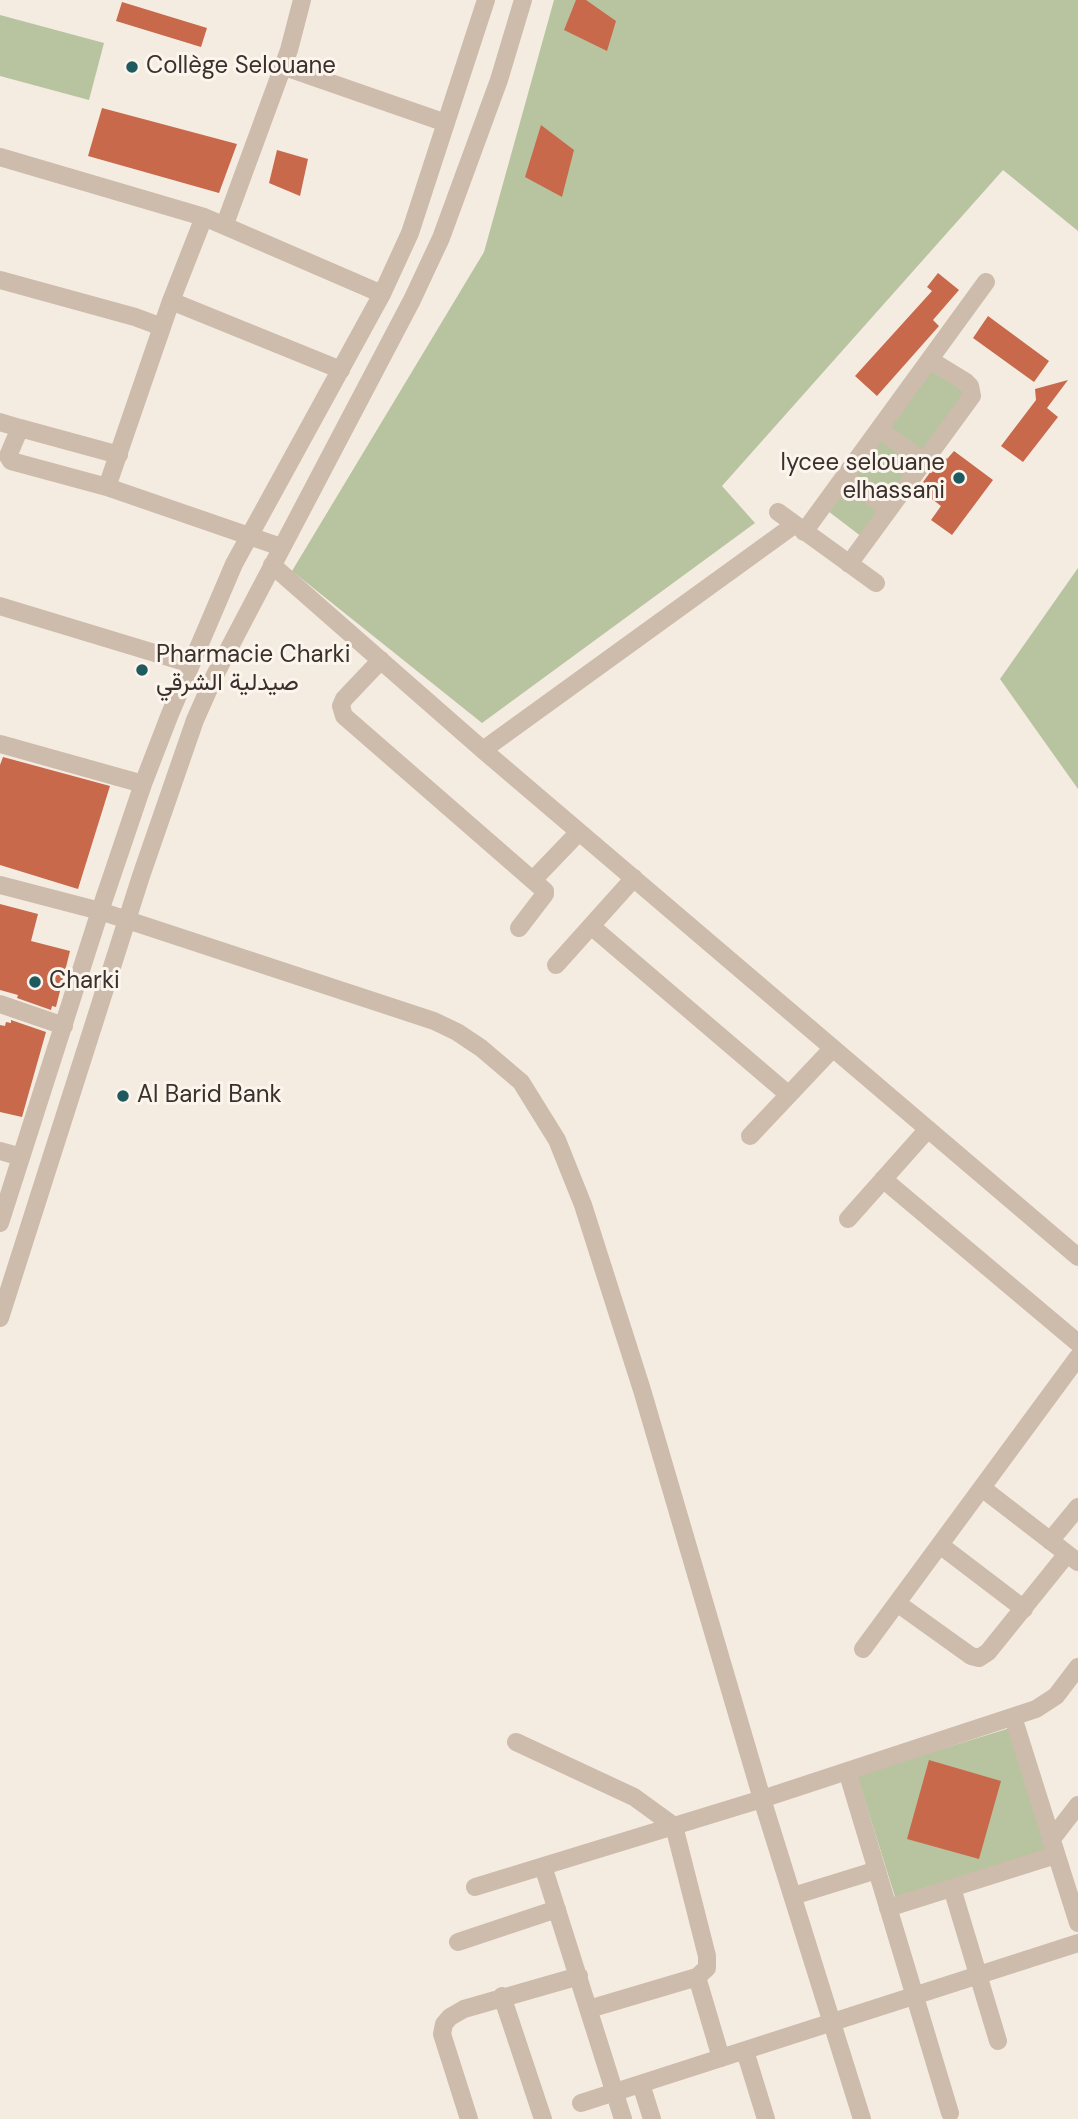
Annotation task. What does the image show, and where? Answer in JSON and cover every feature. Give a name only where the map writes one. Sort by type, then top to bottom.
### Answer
[{"type":"street","points":[[225,224],[282,66],[302,0]]},
{"type":"street","points":[[0,1223],[143,784],[234,564],[382,294],[410,233],[486,0]]},
{"type":"street","points":[[0,1318],[141,876],[195,720],[281,547],[412,300],[440,238],[499,80],[523,0]]},
{"type":"street","points":[[282,66],[446,123]]},
{"type":"street","points":[[0,157],[225,224],[382,294]]},
{"type":"street","points":[[107,487],[171,301],[204,217]]},
{"type":"street","points":[[0,280],[162,327]]},
{"type":"street","points":[[483,750],[799,528],[845,477],[986,282]]},
{"type":"street","points":[[171,301],[341,370]]},
{"type":"street","points":[[849,564],[972,396],[970,386],[966,382],[930,360]]},
{"type":"street","points":[[0,422],[118,455]]},
{"type":"street","points":[[20,428],[8,456],[11,461],[107,487],[281,547]]},
{"type":"street","points":[[879,429],[924,462]]},
{"type":"street","points":[[845,477],[889,509]]},
{"type":"street","points":[[778,512],[876,583]]},
{"type":"street","points":[[272,565],[483,750],[1078,1256]]},
{"type":"street","points":[[0,606],[191,664]]},
{"type":"street","points":[[380,660],[344,699],[341,706],[344,716],[546,893],[519,928]]},
{"type":"street","points":[[0,744],[143,784]]},
{"type":"street","points":[[533,880],[579,832]]},
{"type":"street","points":[[556,965],[634,878]]},
{"type":"street","points":[[0,885],[100,911],[433,1021],[457,1032],[481,1048],[521,1082],[557,1140],[583,1205],[642,1390],[762,1799],[862,2119]]},
{"type":"street","points":[[592,926],[789,1095]]},
{"type":"street","points":[[0,1004],[64,1026]]},
{"type":"street","points":[[750,1136],[833,1048]]},
{"type":"street","points":[[848,1219],[928,1129]]},
{"type":"street","points":[[0,1151],[21,1157]]},
{"type":"street","points":[[883,1179],[1078,1343]]},
{"type":"street","points":[[863,1649],[1078,1357]]},
{"type":"street","points":[[897,1603],[974,1658],[979,1658],[988,1652],[1024,1609],[1073,1558],[982,1488]]},
{"type":"street","points":[[1051,1541],[1078,1507]]},
{"type":"street","points":[[940,1545],[1024,1609]]},
{"type":"street","points":[[475,1887],[762,1799],[1013,1717],[1047,1703],[1078,1667]]},
{"type":"street","points":[[1013,1717],[1078,1923]]},
{"type":"street","points":[[516,1742],[634,1797],[674,1826],[707,1968],[696,1977],[589,2009]]},
{"type":"street","points":[[847,1771],[950,2113]]},
{"type":"street","points":[[888,1908],[952,1888],[1054,1847],[1078,1805]]},
{"type":"street","points":[[543,1866],[623,2119]]},
{"type":"street","points":[[793,1896],[877,1870]]},
{"type":"street","points":[[952,1888],[998,2041]]},
{"type":"street","points":[[458,1942],[557,1909]]},
{"type":"street","points":[[581,2103],[1078,1943]]},
{"type":"street","points":[[469,2119],[442,2034],[444,2024],[464,2009],[579,1976]]},
{"type":"street","points":[[696,1977],[721,2058]]},
{"type":"street","points":[[502,1996],[542,2119]]},
{"type":"street","points":[[745,2051],[766,2119]]},
{"type":"street","points":[[641,2084],[652,2119]]},
{"type":"green space","points":[[554,0],[1078,0],[1078,231],[1003,170],[722,486],[755,523],[482,723],[292,571],[484,252]]},
{"type":"green space","points":[[0,15],[104,43],[89,100],[0,76]]},
{"type":"green space","points":[[931,368],[966,393],[922,454],[887,428]]},
{"type":"green space","points":[[880,436],[915,462],[887,500],[852,474]]},
{"type":"green space","points":[[848,485],[882,510],[862,537],[828,511]]},
{"type":"green space","points":[[1078,568],[1078,789],[1000,679]]},
{"type":"green space","points":[[1010,1728],[1048,1853],[896,1900],[857,1775]]},
{"type":"building","points":[[576,0],[586,0],[616,21],[607,51],[564,30]]},
{"type":"building","points":[[122,2],[207,28],[201,47],[116,21]]},
{"type":"building","points":[[102,108],[237,144],[219,193],[88,156]]},
{"type":"building","points":[[541,125],[574,150],[562,197],[525,177]]},
{"type":"building","points":[[277,150],[308,159],[300,196],[269,183]]},
{"type":"building","points":[[938,273],[959,290],[933,320],[939,326],[877,396],[855,376],[932,291],[927,287]]},
{"type":"building","points":[[988,316],[1049,361],[1034,382],[973,338]]},
{"type":"building","points":[[1068,380],[1047,408],[1058,417],[1023,462],[1001,446],[1036,400],[1035,389]]},
{"type":"building","points":[[954,451],[993,480],[952,535],[931,520],[941,506],[923,492],[928,485],[923,482],[942,456],[947,459]]},
{"type":"building","points":[[3,757],[110,786],[78,889],[0,865],[0,765]]},
{"type":"building","points":[[0,904],[38,914],[31,941],[70,951],[56,1007],[52,1006],[51,1010],[0,990]]},
{"type":"building","points":[[11,1020],[46,1032],[22,1117],[0,1112],[0,1025],[5,1026],[6,1022],[11,1023]]},
{"type":"building","points":[[929,1760],[1001,1781],[979,1859],[907,1839]]},
{"type":"place","name":"Collège Selouane","points":[[132,67]]},
{"type":"place","name":"lycee selouane elhassani","points":[[959,478]]},
{"type":"place","name":"Pharmacie Charki صيدلية الشرقي","points":[[142,670]]},
{"type":"place","name":"Charki","points":[[35,982]]},
{"type":"place","name":"Al Barid Bank","points":[[123,1096]]}]
